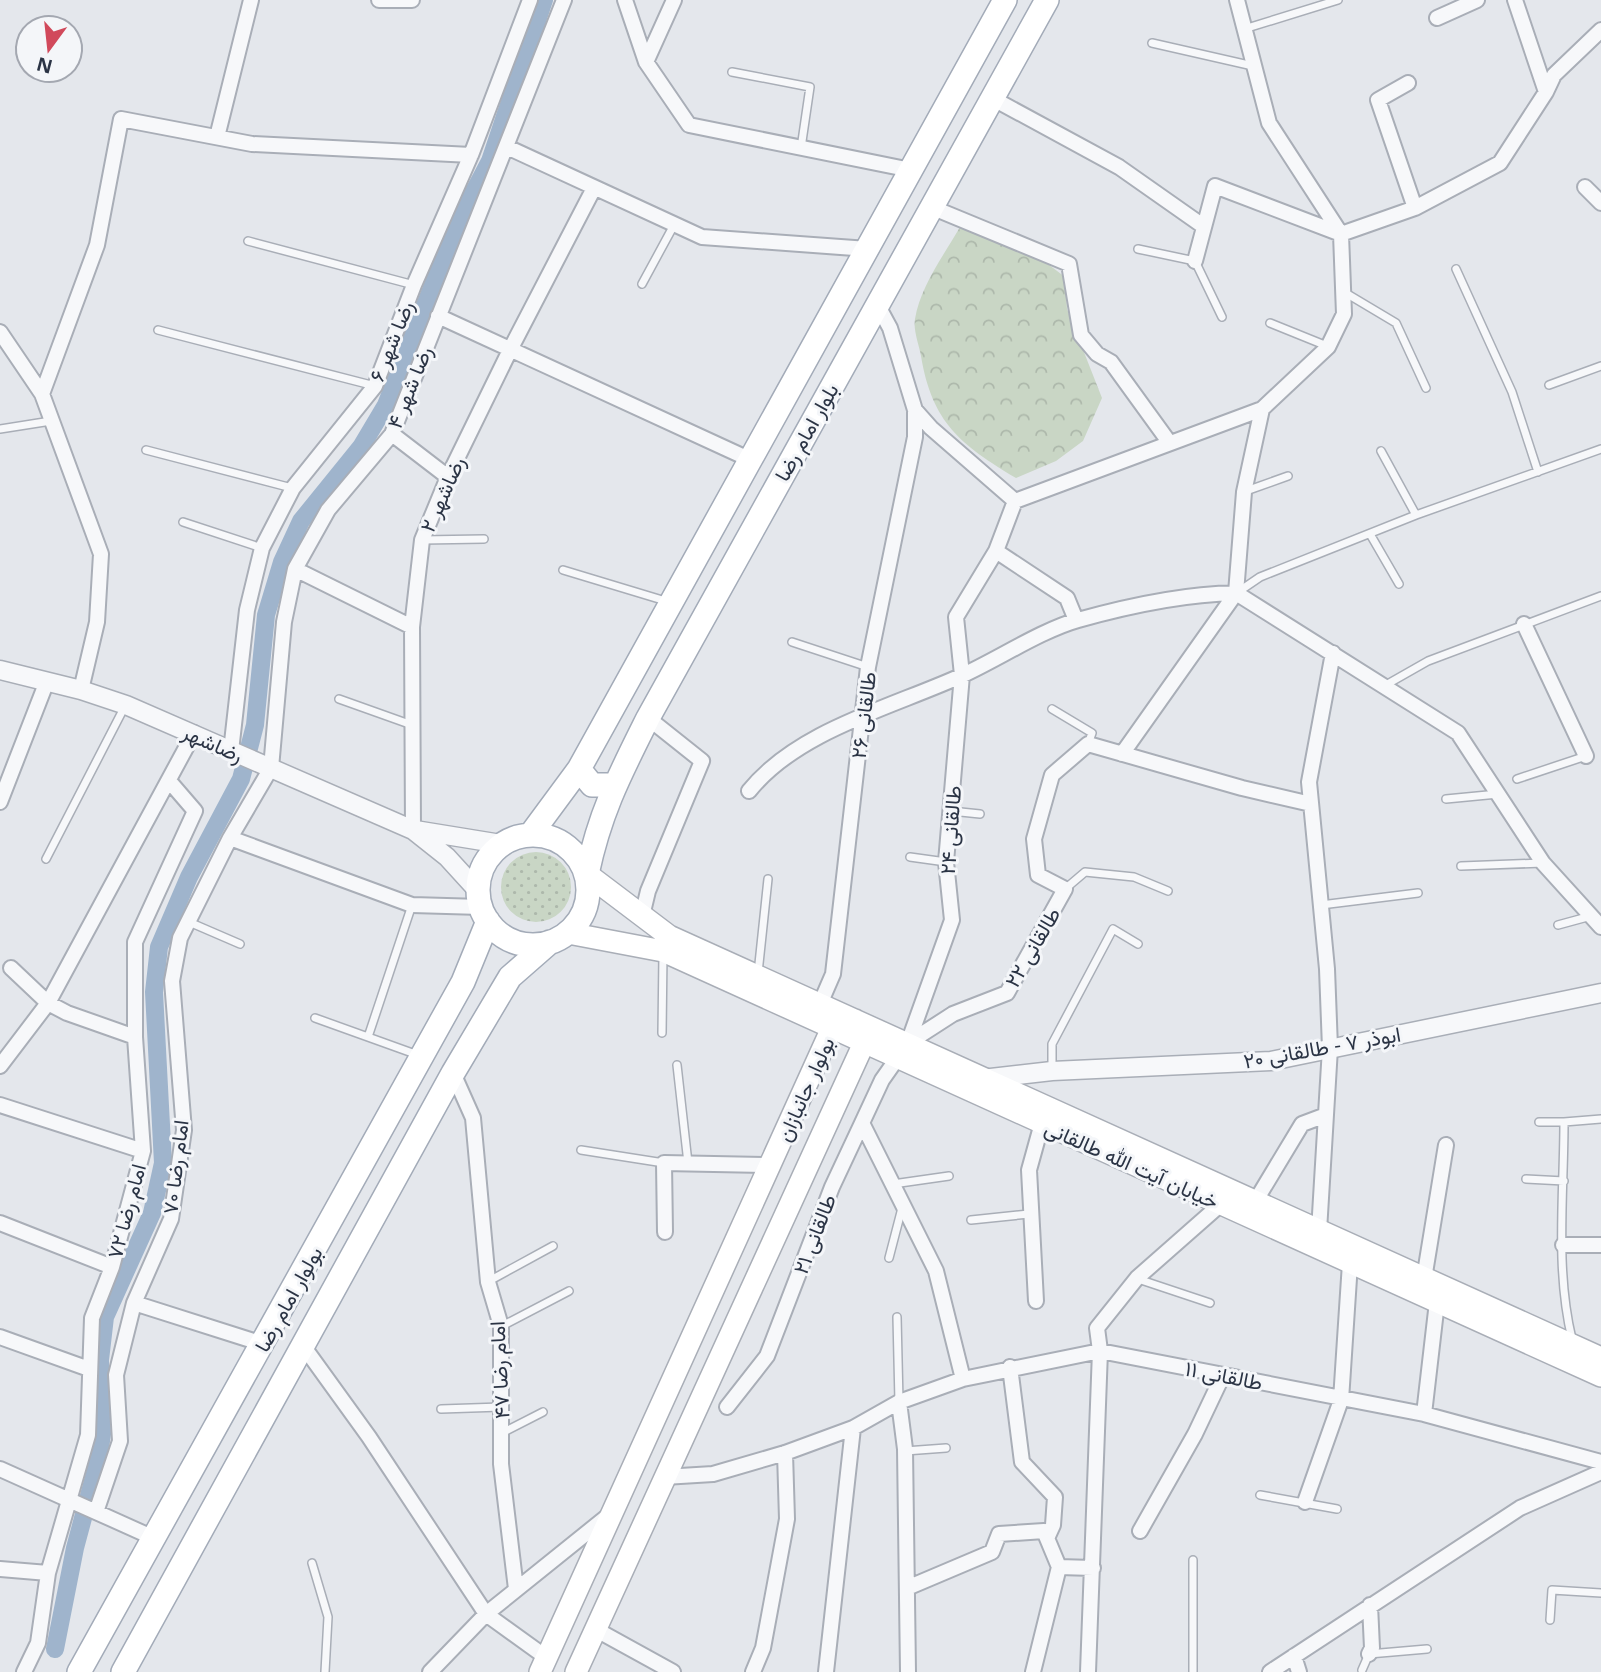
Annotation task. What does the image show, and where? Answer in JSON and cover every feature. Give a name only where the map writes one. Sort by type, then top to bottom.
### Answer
[{"type":"main road","name":"بلوار امام رضا","points":[[531,834],[579,768],[1005,0]]},
{"type":"main road","name":"بلوار امام رضا","points":[[587,874],[597,826],[614,785],[648,718],[990,97],[1047,0]]},
{"type":"main road","points":[[579,768],[592,785],[614,785]]},
{"type":"main road","points":[[559,938],[584,913],[589,887],[587,874],[579,858],[566,845],[549,837],[531,834],[501,844],[488,857],[480,874],[482,906],[497,931],[522,944],[559,938],[666,944]]},
{"type":"main road","points":[[587,874],[642,916],[666,944]]},
{"type":"main road","name":"بولوار امام رضا","points":[[79,1672],[463,982],[482,906]]},
{"type":"main road","name":"بولوار امام رضا","points":[[122,1672],[494,1003],[510,977],[559,938]]},
{"type":"main road","name":"خیابان آیت الله طالقانی","points":[[666,944],[816,1012],[855,1020],[956,1084],[1601,1376]]},
{"type":"main road","name":"خیابان آیت الله طالقانی","points":[[666,944],[757,976],[816,1012],[832,1028],[864,1043],[903,1050],[984,1079],[1601,1358]]},
{"type":"main road","points":[[463,982],[481,990],[494,1003]]},
{"type":"main road","name":"بولوار جانبازان","points":[[543,1665],[832,1028],[855,1020],[864,1043],[576,1672]]},
{"type":"main road","points":[[798,1104],[830,1119]]},
{"type":"street","points":[[217,137],[251,0]]},
{"type":"street","points":[[379,0],[412,0]]},
{"type":"street","name":"رضا شهر ۶","points":[[231,751],[247,610],[262,548],[293,488],[375,386],[414,285],[471,155],[530,0]]},
{"type":"street","name":"رضا شهر ۴","points":[[271,768],[284,622],[295,569],[328,510],[392,434],[564,0]]},
{"type":"street","points":[[625,0],[646,62],[690,125],[911,170]]},
{"type":"street","points":[[646,62],[674,0]]},
{"type":"street","points":[[877,304],[890,328],[915,410],[931,428],[1015,501],[1262,409],[1328,347],[1344,314],[1341,234],[1269,122],[1237,0]]},
{"type":"street","points":[[1437,18],[1478,0]]},
{"type":"street","points":[[1515,0],[1546,92]]},
{"type":"street","points":[[1195,261],[1215,186],[1341,234],[1415,208],[1500,163],[1546,92],[1553,75],[1601,30]]},
{"type":"street","points":[[1408,83],[1378,100],[1415,208]]},
{"type":"street","points":[[990,97],[1119,167],[1203,226]]},
{"type":"street","points":[[42,394],[97,245],[121,119],[252,144],[471,155]]},
{"type":"street","points":[[506,147],[702,237],[868,249]]},
{"type":"street","points":[[1585,187],[1601,203]]},
{"type":"street","name":"رضاشهر ۲","points":[[416,833],[412,627],[422,540],[448,477],[511,348],[594,188]]},
{"type":"street","points":[[931,207],[1069,264],[1081,335],[1097,354],[1111,362],[1169,442]]},
{"type":"street","points":[[438,316],[751,460]]},
{"type":"street","points":[[0,332],[42,394],[101,555],[97,622],[81,690]]},
{"type":"street","points":[[1122,754],[1236,593],[1244,492],[1262,409]]},
{"type":"street","name":"طالقانی ۲۶","points":[[816,1012],[833,974],[868,667],[915,437],[915,410]]},
{"type":"street","points":[[392,434],[448,477]]},
{"type":"street","name":"طالقانی ۲۴","points":[[903,1050],[952,920],[946,862],[962,675],[956,617],[996,551],[1015,501]]},
{"type":"street","points":[[996,551],[1067,598],[1076,620]]},
{"type":"street","points":[[295,569],[412,627]]},
{"type":"street","points":[[749,791],[766,769],[782,757],[1076,620],[1204,594],[1236,593],[1458,733],[1543,863],[1596,921]]},
{"type":"street","points":[[1524,624],[1586,756]]},
{"type":"street","points":[[1319,1231],[1330,1048],[1321,905],[1309,782],[1333,653]]},
{"type":"street","name":"رضاشهر","points":[[0,670],[81,690],[126,705],[416,833]]},
{"type":"street","points":[[0,802],[47,681]]},
{"type":"street","points":[[642,916],[648,891],[702,761],[648,718]]},
{"type":"street","points":[[0,1066],[48,1003],[170,782],[194,733]]},
{"type":"street","points":[[1088,744],[1311,804]]},
{"type":"street","name":"طالقانی ۲۲","points":[[903,1050],[953,1014],[1007,993],[1065,889],[1038,875],[1034,839],[1052,775],[1088,744]]},
{"type":"street","name":"امام رضا ۷۰","points":[[96,1512],[121,1441],[116,1375],[134,1303],[171,1219],[184,1130],[172,981],[180,938],[230,838],[271,768]]},
{"type":"street","name":"امام رضا ۷۲","points":[[24,1672],[38,1643],[48,1573],[88,1435],[92,1318],[111,1267],[143,1151],[135,1037],[135,943],[195,811],[170,782]]},
{"type":"street","points":[[416,833],[501,844]]},
{"type":"street","points":[[416,833],[447,857],[482,906]]},
{"type":"street","points":[[230,838],[412,905],[482,906]]},
{"type":"street","points":[[11,968],[48,1003],[67,1013],[135,1037]]},
{"type":"street","name":"ابوذر ۷ - طالقانی ۲۰","points":[[956,1084],[1052,1071],[1272,1061],[1601,993]]},
{"type":"street","name":"طالقانی ۲۱","points":[[727,1407],[767,1356],[832,1187],[862,1123],[903,1050]]},
{"type":"street","name":"امام رضا ۴۷","points":[[453,1073],[473,1118],[488,1282],[501,1326],[501,1464],[516,1589]]},
{"type":"street","points":[[0,1105],[143,1151]]},
{"type":"street","points":[[1255,1202],[1302,1124],[1326,1115]]},
{"type":"street","points":[[862,1123],[936,1271],[963,1379]]},
{"type":"street","points":[[1036,1301],[1029,1214],[1029,1170],[1042,1123]]},
{"type":"street","points":[[1424,1279],[1446,1145]]},
{"type":"street","points":[[665,1232],[664,1163],[771,1165]]},
{"type":"street","points":[[1088,1672],[1100,1351],[1097,1328],[1136,1278],[1221,1204]]},
{"type":"street","points":[[0,1223],[111,1267]]},
{"type":"street","points":[[1563,1245],[1601,1245]]},
{"type":"street","points":[[1304,1502],[1342,1400],[1350,1263]]},
{"type":"street","points":[[1424,1414],[1437,1302]]},
{"type":"street","points":[[134,1303],[263,1344]]},
{"type":"street","points":[[0,1337],[89,1369]]},
{"type":"street","points":[[304,1347],[369,1437],[486,1614],[543,1665]]},
{"type":"street","name":"طالقانی ۱۱","points":[[664,1477],[713,1474],[785,1453],[852,1428],[899,1402],[963,1379],[1010,1367],[1100,1351],[1424,1414],[1601,1462]]},
{"type":"street","points":[[1010,1367],[1022,1462],[1055,1497],[1053,1525],[1048,1536]]},
{"type":"street","points":[[1140,1531],[1195,1434],[1223,1375]]},
{"type":"street","points":[[899,1402],[905,1451],[908,1672]]},
{"type":"street","points":[[826,1672],[852,1428]]},
{"type":"street","points":[[753,1672],[763,1648],[787,1519],[785,1453]]},
{"type":"street","points":[[0,1469],[154,1538]]},
{"type":"street","points":[[1270,1672],[1520,1508],[1601,1472]]},
{"type":"street","points":[[430,1672],[486,1614],[613,1512]]},
{"type":"street","points":[[907,1588],[992,1552],[999,1534],[1044,1531],[1059,1567],[1033,1672]]},
{"type":"street","points":[[1059,1567],[1093,1568]]},
{"type":"street","points":[[0,1569],[48,1573]]},
{"type":"street","points":[[1369,1654],[1372,1648],[1370,1605]]},
{"type":"street","points":[[595,1629],[673,1672]]},
{"type":"street","points":[[1293,1656],[1299,1672]]},
{"type":"lane","points":[[1244,29],[1338,0]]},
{"type":"lane","points":[[1152,43],[1253,65]]},
{"type":"lane","points":[[732,72],[810,87],[801,148]]},
{"type":"lane","points":[[642,284],[674,225]]},
{"type":"lane","points":[[248,241],[414,285]]},
{"type":"lane","points":[[1138,249],[1195,261],[1222,317]]},
{"type":"lane","points":[[1456,269],[1512,392],[1538,472]]},
{"type":"lane","points":[[1343,292],[1396,323],[1426,388]]},
{"type":"lane","points":[[1270,323],[1328,347]]},
{"type":"lane","points":[[158,330],[375,386]]},
{"type":"lane","points":[[1549,385],[1601,366]]},
{"type":"lane","points":[[0,429],[51,421]]},
{"type":"lane","points":[[1236,593],[1260,577],[1416,515],[1601,449]]},
{"type":"lane","points":[[146,450],[293,488]]},
{"type":"lane","points":[[1381,451],[1416,515]]},
{"type":"lane","points":[[1244,492],[1288,476]]},
{"type":"lane","points":[[183,522],[262,548]]},
{"type":"lane","points":[[1370,534],[1399,584]]},
{"type":"lane","points":[[422,540],[484,539]]},
{"type":"lane","points":[[563,570],[671,603]]},
{"type":"lane","points":[[1384,685],[1428,661],[1601,596]]},
{"type":"lane","points":[[792,642],[868,667]]},
{"type":"lane","points":[[339,699],[412,725]]},
{"type":"lane","points":[[46,859],[126,705]]},
{"type":"lane","points":[[1052,709],[1092,733],[1088,744]]},
{"type":"lane","points":[[1517,779],[1586,756]]},
{"type":"lane","points":[[1446,799],[1499,793]]},
{"type":"lane","points":[[951,811],[980,814]]},
{"type":"lane","points":[[910,857],[946,862]]},
{"type":"lane","points":[[1461,866],[1543,863]]},
{"type":"lane","points":[[1065,889],[1085,872],[1134,877],[1168,891]]},
{"type":"lane","points":[[757,976],[768,880]]},
{"type":"lane","points":[[1321,905],[1418,893]]},
{"type":"lane","points":[[368,1037],[412,905]]},
{"type":"lane","points":[[1558,925],[1596,921]]},
{"type":"lane","points":[[188,922],[240,944]]},
{"type":"lane","points":[[1052,1071],[1052,1044],[1113,929],[1138,944]]},
{"type":"lane","points":[[662,1033],[666,944]]},
{"type":"lane","points":[[315,1018],[422,1057]]},
{"type":"lane","points":[[677,1065],[688,1163]]},
{"type":"lane","points":[[1539,1122],[1601,1119]]},
{"type":"lane","points":[[1564,1122],[1563,1245],[1567,1319],[1573,1346]]},
{"type":"lane","points":[[581,1150],[664,1163]]},
{"type":"lane","points":[[893,1184],[949,1175]]},
{"type":"lane","points":[[1527,1179],[1564,1181]]},
{"type":"lane","points":[[889,1258],[903,1204]]},
{"type":"lane","points":[[971,1220],[1029,1214]]},
{"type":"lane","points":[[488,1282],[553,1246]]},
{"type":"lane","points":[[1136,1278],[1210,1303]]},
{"type":"lane","points":[[501,1326],[569,1291]]},
{"type":"lane","points":[[897,1317],[899,1402]]},
{"type":"lane","points":[[441,1409],[501,1407]]},
{"type":"lane","points":[[502,1433],[543,1412]]},
{"type":"lane","points":[[905,1451],[946,1448]]},
{"type":"lane","points":[[1260,1494],[1337,1509]]},
{"type":"lane","points":[[1193,1560],[1193,1672]]},
{"type":"lane","points":[[312,1563],[328,1617],[326,1672]]},
{"type":"lane","points":[[1550,1620],[1552,1590],[1601,1593]]},
{"type":"lane","points":[[1362,1670],[1369,1654],[1427,1649]]},
{"type":"green space","points":[[960,227],[1036,255],[1065,277],[1067,309],[1102,398],[1083,441],[1056,461],[1016,478],[965,443],[941,415],[926,379],[916,338],[915,319],[922,295]]},
{"type":"green space","points":[[536,852],[561,862],[571,887],[561,912],[536,922],[511,912],[501,887],[511,862]]},
{"type":"waterway","points":[[55,1649],[75,1548],[98,1462],[102,1434],[100,1360],[105,1317],[152,1213],[163,1163],[154,992],[159,947],[189,877],[241,779],[255,725],[266,615],[282,562],[301,521],[361,447],[386,405],[456,226],[490,161],[544,0]]}]
